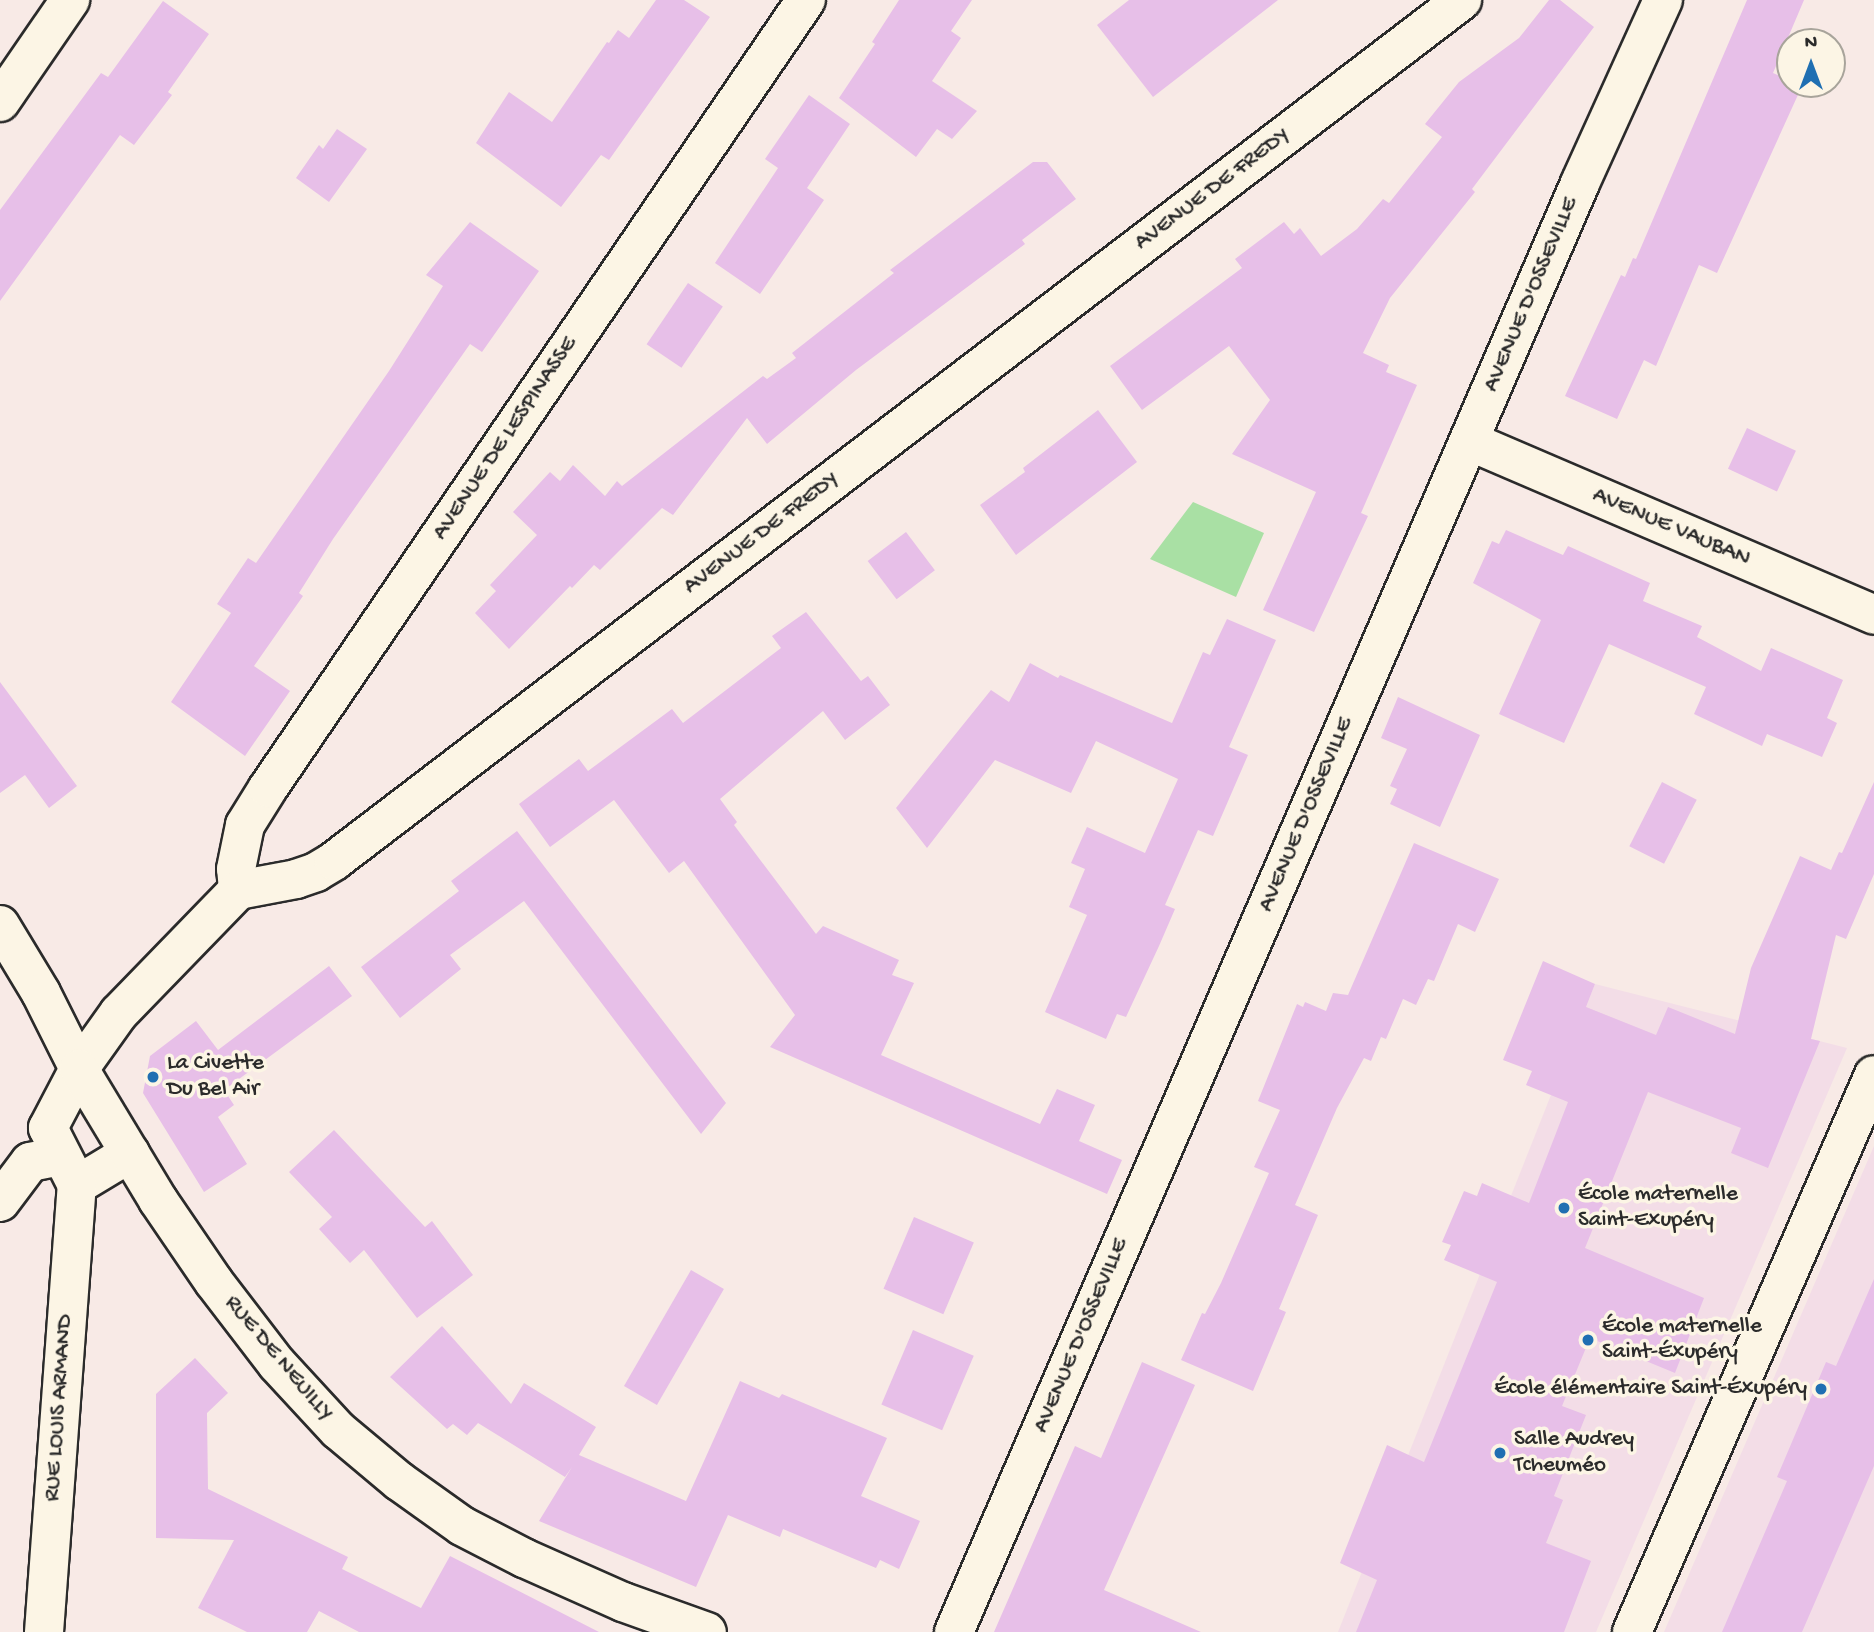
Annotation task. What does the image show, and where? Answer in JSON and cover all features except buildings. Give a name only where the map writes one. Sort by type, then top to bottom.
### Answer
[{"type":"street","points":[[0,102],[70,0]]},
{"type":"street","name":"AVENUE DE LESPINASSE","points":[[238,890],[236,869],[245,825],[262,797],[806,0]]},
{"type":"street","name":"AVENUE DE FREDY","points":[[238,890],[316,872],[334,861],[1462,0]]},
{"type":"street","name":"AVENUE D'OSSEVILLE","points":[[954,1632],[1662,0]]},
{"type":"street","name":"AVENUE VAUBAN","points":[[1469,440],[1874,615]]},
{"type":"street","points":[[79,1069],[119,1013],[238,890]]},
{"type":"street","name":"RUE DE NEUILLY","points":[[0,925],[41,993],[79,1069],[214,1282],[277,1364],[338,1430],[398,1480],[462,1526],[524,1558],[623,1602],[707,1632]]},
{"type":"street","name":"RUE LOUIS ARMAND","points":[[44,1632],[69,1170],[48,1128],[79,1069]]},
{"type":"street","points":[[1632,1632],[1874,1075]]},
{"type":"street","points":[[0,1202],[30,1162],[69,1170],[130,1153]]},
{"type":"shaded area","name":"École maternelle Saint-Éxupéry","points":[[1595,984],[1847,1048],[1596,1632],[1338,1632]]},
{"type":"shaded area","name":"École élémentaire Saint-Éxupéry","points":[[1874,1146],[1874,1632],[1664,1632]]},
{"type":"green space","points":[[1193,502],[1264,533],[1236,597],[1150,559]]},
{"type":"place","name":"La Civette Du Bel Air","points":[[153,1077]]},
{"type":"place","name":"École maternelle Saint-Exupéry","points":[[1564,1208]]},
{"type":"place","name":"École maternelle Saint-Éxupéry","points":[[1588,1340]]},
{"type":"place","name":"École élémentaire Saint-Éxupéry","points":[[1821,1389]]},
{"type":"place","name":"Salle Audrey Tcheuméo","points":[[1500,1453]]}]
